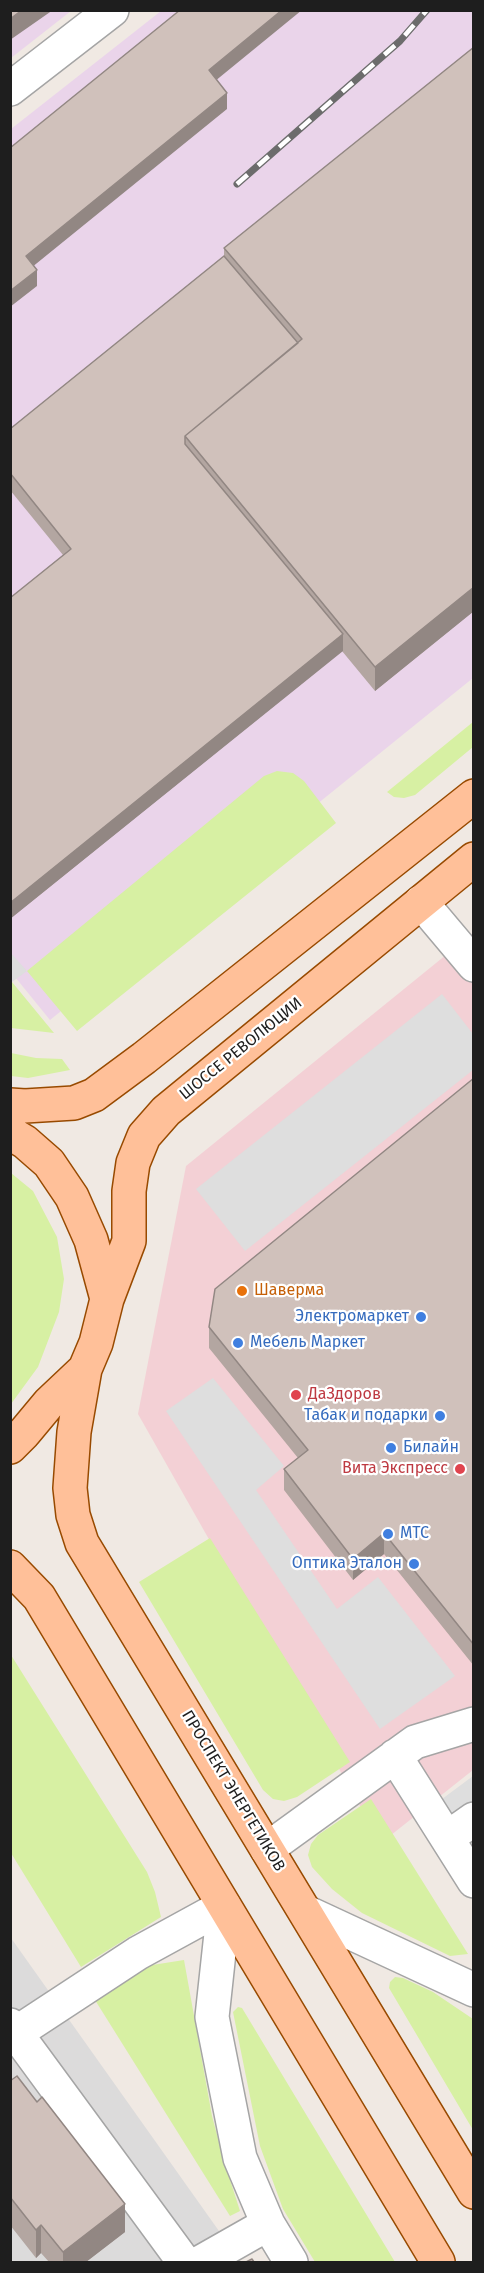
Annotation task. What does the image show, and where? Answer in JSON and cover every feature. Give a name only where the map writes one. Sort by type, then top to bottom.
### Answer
[{"type":"main road","points":[[10,1105],[74,1103],[94,1095],[144,1058],[474,796]]},
{"type":"main road","name":"ШОССЕ РЕВОЛЮЦИИ","points":[[10,1447],[49,1403],[85,1369],[96,1343],[107,1299],[129,1241],[129,1191],[133,1163],[144,1136],[166,1111],[474,859]]},
{"type":"main road","name":"ШОССЕ РЕВОЛЮЦИИ","points":[[10,1133],[25,1142],[49,1163],[72,1197],[91,1240],[107,1299]]},
{"type":"main road","name":"ПРОСПЕКТ ЭНЕРГЕТИКОВ","points":[[85,1369],[74,1432],[70,1488],[73,1515],[82,1543],[474,2192]]},
{"type":"main road","points":[[10,1567],[39,1597],[438,2262]]},
{"type":"street","points":[[10,89],[112,10]]},
{"type":"street","points":[[421,902],[474,965]]},
{"type":"street","points":[[267,1849],[415,1742],[474,1724]]},
{"type":"street","points":[[395,1756],[474,1881]]},
{"type":"street","points":[[447,1838],[474,1819]]},
{"type":"street","points":[[184,2262],[13,2032],[138,1953],[224,1906]]},
{"type":"street","points":[[224,1906],[212,2017],[240,2158],[268,2224],[291,2262]]},
{"type":"street","points":[[306,1912],[474,1990]]},
{"type":"street","points":[[201,2262],[268,2224]]},
{"type":"shaded area","points":[[11,11],[71,11],[11,58]]},
{"type":"shaded area","points":[[161,11],[473,11],[473,678],[50,1020],[11,972],[11,129]]},
{"type":"shaded area","points":[[473,933],[473,1770],[381,1843],[138,1414],[186,1166]]},
{"type":"shaded area","points":[[10,952],[27,971],[12,982],[11,982]]},
{"type":"shaded area","points":[[442,994],[473,1034],[473,1070],[245,1251],[196,1189]]},
{"type":"shaded area","points":[[213,1378],[284,1466],[256,1490],[337,1609],[378,1577],[455,1676],[380,1729],[166,1411]]},
{"type":"shaded area","points":[[473,1776],[473,1858],[438,1802]]},
{"type":"shaded area","points":[[11,1938],[241,2262],[11,2262]]},
{"type":"green space","points":[[473,722],[473,747],[415,795],[404,798],[394,797],[387,792]]},
{"type":"green space","points":[[277,771],[293,773],[304,781],[336,823],[77,1031],[27,971],[264,776]]},
{"type":"green space","points":[[12,982],[54,1033],[11,1028]]},
{"type":"green space","points":[[11,1053],[36,1058],[62,1059],[70,1070],[28,1078],[11,1076]]},
{"type":"green space","points":[[11,1173],[33,1191],[57,1237],[64,1279],[59,1312],[38,1367],[11,1404]]},
{"type":"green space","points":[[210,1538],[350,1762],[297,1797],[284,1801],[273,1799],[263,1790],[139,1582]]},
{"type":"green space","points":[[11,1655],[147,1872],[161,1917],[81,1967],[11,1853]]},
{"type":"green space","points":[[371,1799],[468,1954],[450,1956],[362,1913],[332,1889],[312,1867],[308,1855],[311,1844],[318,1835]]},
{"type":"green space","points":[[184,1960],[212,2116],[240,2211],[230,2216],[95,2000],[146,1966]]},
{"type":"green space","points":[[395,1977],[403,1978],[433,1992],[473,2019],[473,2130],[389,1988],[390,1982]]},
{"type":"green space","points":[[238,2007],[242,2008],[395,2262],[315,2262],[283,2209],[260,2146],[233,2012]]},
{"type":"building","points":[[10,10],[22,10],[10,19]]},
{"type":"building","points":[[180,10],[282,10],[209,70],[227,93],[26,256],[37,270],[10,291],[10,148]]},
{"type":"building","points":[[474,47],[474,587],[375,667],[185,436],[302,339],[224,248]]},
{"type":"building","points":[[224,256],[298,343],[185,436],[185,444],[343,634],[10,903],[10,598],[71,549],[10,473],[10,429]]},
{"type":"building","points":[[474,1078],[474,1645],[384,1533],[353,1559],[284,1469],[308,1450],[209,1327],[215,1289]]},
{"type":"building","points":[[17,2076],[37,2102],[42,2097],[125,2204],[63,2252],[41,2225],[36,2230],[10,2197],[10,2081]]},
{"type":"railway","points":[[237,184],[400,41],[427,10]]},
{"type":"place","name":"Шаверма","points":[[242,1291]]},
{"type":"place","name":"Электромаркет","points":[[421,1317]]},
{"type":"place","name":"Мебель Маркет","points":[[238,1343]]},
{"type":"place","name":"ДаЗдоров","points":[[296,1395]]},
{"type":"place","name":"Табак и подарки","points":[[440,1416]]},
{"type":"place","name":"Билайн","points":[[391,1448]]},
{"type":"place","name":"Вита Экспресс","points":[[460,1469]]},
{"type":"place","name":"МТС","points":[[388,1534]]},
{"type":"place","name":"Оптика Эталон","points":[[414,1564]]}]
